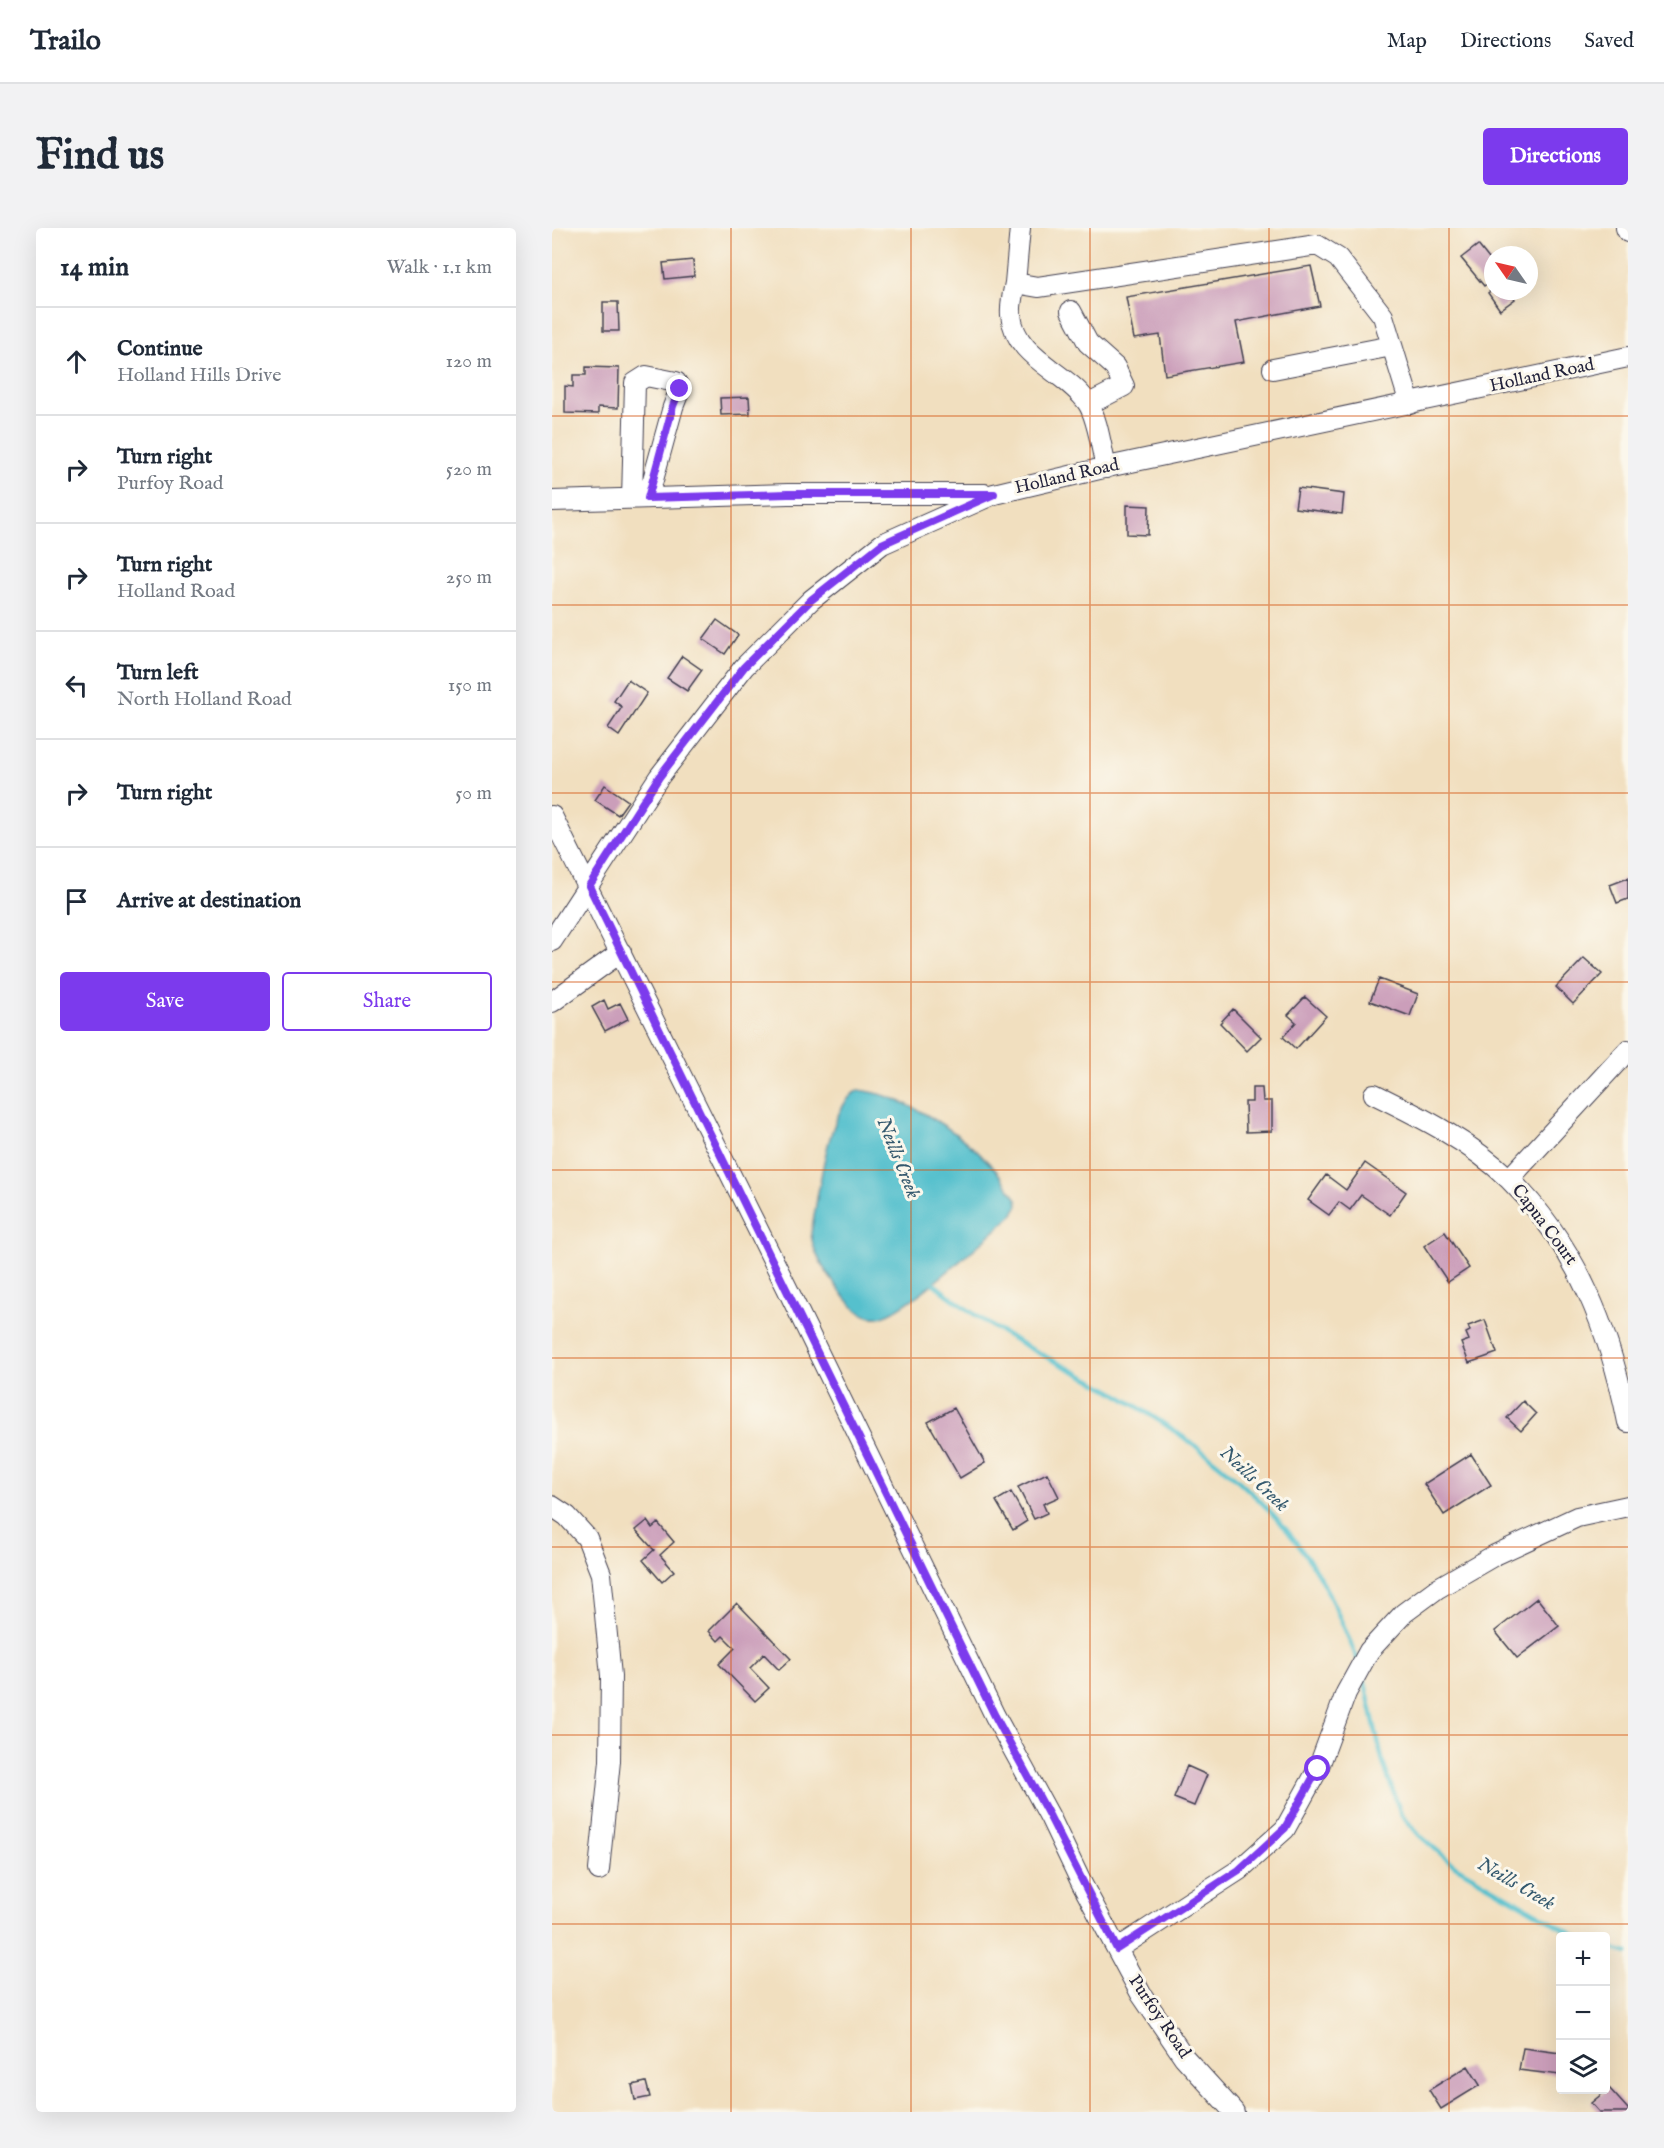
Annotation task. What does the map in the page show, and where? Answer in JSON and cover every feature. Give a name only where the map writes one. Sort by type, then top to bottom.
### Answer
[{"type":"street","points":[[1020,228],[1010,312],[1014,331],[1026,350],[1073,385],[1089,404],[1106,468]]},
{"type":"street","points":[[1014,283],[1038,287],[1317,244],[1338,258],[1383,316],[1410,404]]},
{"type":"street","points":[[1071,311],[1088,344],[1115,368],[1124,386],[1089,404]]},
{"type":"street","points":[[1273,369],[1392,346]]},
{"type":"street","name":"Holland Road","points":[[552,941],[659,777],[744,667],[811,600],[882,544],[994,494],[1628,357]]},
{"type":"street","points":[[646,376],[676,382],[680,389],[640,498],[635,383],[646,376]]},
{"type":"street","points":[[552,501],[788,494],[994,494]]},
{"type":"street","name":"Purfoy Road","points":[[552,816],[589,886],[990,1706],[1117,1949],[1141,1994],[1184,2057],[1234,2112]]},
{"type":"street","points":[[552,1002],[621,952]]},
{"type":"street","points":[[1509,1179],[1628,1050]]},
{"type":"street","name":"Capua Court","points":[[1374,1094],[1424,1118],[1468,1147],[1509,1179],[1547,1222],[1583,1280],[1598,1311],[1618,1369],[1628,1422]]},
{"type":"street","points":[[552,1506],[567,1516],[587,1538],[602,1574],[611,1676],[610,1761],[599,1870]]},
{"type":"street","points":[[1117,1949],[1239,1870],[1285,1828],[1318,1769],[1346,1693],[1369,1651],[1404,1613],[1438,1588],[1495,1556],[1577,1518],[1628,1506]]},
{"type":"water","points":[[859,1090],[876,1093],[912,1107],[964,1140],[1002,1177],[1017,1199],[1018,1205],[1014,1214],[947,1272],[908,1302],[879,1317],[867,1316],[851,1305],[817,1256],[811,1233],[832,1133],[848,1099]]},
{"type":"building","points":[[1478,245],[1484,253],[1484,286],[1461,258]]},
{"type":"building","points":[[693,260],[694,276],[665,279],[663,263]]},
{"type":"building","points":[[1311,266],[1320,306],[1236,322],[1244,362],[1165,375],[1160,335],[1134,339],[1126,297]]},
{"type":"building","points":[[1493,300],[1514,300],[1500,310]]},
{"type":"building","points":[[603,302],[618,302],[619,331],[603,331]]},
{"type":"building","points":[[586,367],[619,368],[618,408],[598,407],[598,414],[565,413],[565,386],[573,387],[573,375],[586,375]]},
{"type":"building","points":[[749,397],[750,414],[721,415],[720,398]]},
{"type":"building","points":[[1298,488],[1344,494],[1342,514],[1295,508]]},
{"type":"building","points":[[1127,505],[1149,506],[1148,535],[1127,534]]},
{"type":"building","points":[[717,620],[738,635],[725,654],[703,639]]},
{"type":"building","points":[[682,656],[702,670],[687,691],[667,678]]},
{"type":"building","points":[[628,680],[647,693],[619,736],[608,728],[622,707],[614,701]]},
{"type":"building","points":[[605,785],[628,801],[618,815],[595,800]]},
{"type":"building","points":[[1628,878],[1628,899],[1617,903],[1610,885]]},
{"type":"building","points":[[1584,958],[1602,974],[1573,1004],[1556,987]]},
{"type":"building","points":[[1379,979],[1418,994],[1410,1016],[1370,1001]]},
{"type":"building","points":[[1305,997],[1326,1016],[1296,1049],[1283,1037],[1296,1022],[1288,1015]]},
{"type":"building","points":[[604,1000],[608,1009],[620,1003],[628,1019],[605,1031],[592,1007]]},
{"type":"building","points":[[1233,1009],[1261,1037],[1247,1051],[1220,1023]]},
{"type":"building","points":[[1252,1088],[1262,1088],[1263,1101],[1272,1101],[1272,1131],[1246,1132],[1245,1102],[1252,1102]]},
{"type":"building","points":[[1365,1163],[1406,1192],[1390,1215],[1361,1195],[1350,1210],[1339,1202],[1329,1215],[1308,1200],[1326,1175],[1346,1190]]},
{"type":"building","points":[[1445,1232],[1469,1268],[1448,1282],[1424,1246]]},
{"type":"building","points":[[1485,1320],[1497,1353],[1469,1363],[1461,1343],[1469,1340],[1466,1333],[1470,1331],[1468,1326]]},
{"type":"building","points":[[1523,1401],[1536,1414],[1521,1431],[1507,1418]]},
{"type":"building","points":[[954,1408],[985,1463],[960,1478],[928,1422]]},
{"type":"building","points":[[1471,1454],[1491,1485],[1444,1515],[1424,1484]]},
{"type":"building","points":[[1047,1473],[1059,1497],[1043,1504],[1047,1513],[1034,1519],[1018,1487]]},
{"type":"building","points":[[1011,1492],[1027,1521],[1013,1530],[996,1501]]},
{"type":"building","points":[[647,1521],[652,1528],[658,1523],[674,1542],[660,1555],[674,1571],[662,1582],[643,1560],[654,1550],[636,1530]]},
{"type":"building","points":[[1537,1598],[1559,1626],[1517,1658],[1495,1631]]},
{"type":"building","points":[[737,1603],[791,1659],[779,1670],[764,1654],[750,1668],[769,1688],[755,1701],[719,1664],[735,1648],[723,1636],[718,1641],[709,1631]]},
{"type":"building","points":[[1187,1766],[1207,1775],[1194,1806],[1174,1798]]},
{"type":"building","points":[[1523,2048],[1556,2052],[1556,2075],[1519,2070]]},
{"type":"building","points":[[1468,2066],[1480,2085],[1441,2109],[1429,2090]]},
{"type":"building","points":[[646,2082],[650,2097],[635,2100],[632,2085]]},
{"type":"building","points":[[1610,2089],[1628,2109],[1628,2112],[1599,2112],[1591,2103],[1602,2094],[1610,2094]]},
{"type":"waterway","name":"Neills Creek","points":[[931,1278],[933,1283],[943,1291],[994,1327],[1120,1396],[1171,1428],[1242,1484],[1284,1527],[1311,1563],[1334,1604],[1358,1661]]},
{"type":"waterway","name":"Neills Creek","points":[[1363,1674],[1383,1763],[1401,1814],[1419,1835],[1455,1866],[1569,1932]]},
{"type":"waterway","name":"Neills Creek","points":[[1610,1948],[1628,1953]]},
{"type":"route","points":[[680,389],[650,483],[648,498],[788,494],[994,494],[882,544],[811,600],[744,667],[659,777],[589,886],[995,1716],[1050,1817],[1117,1949],[1239,1870],[1285,1828],[1318,1769]]}]
